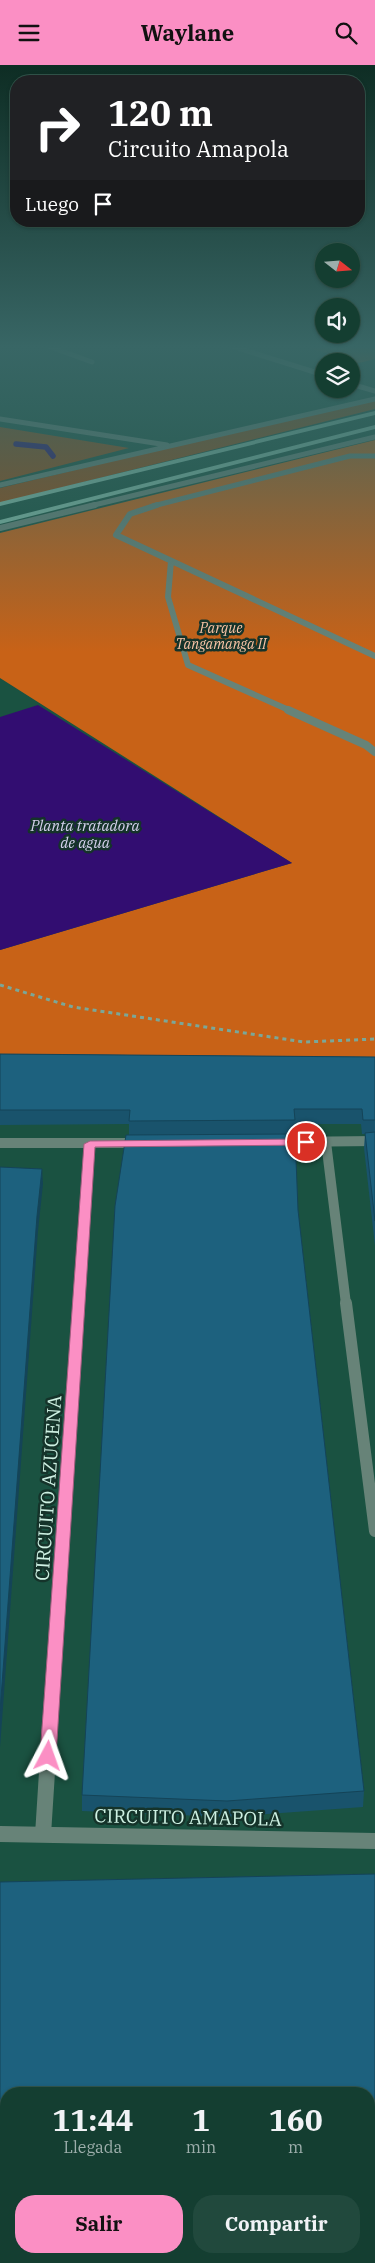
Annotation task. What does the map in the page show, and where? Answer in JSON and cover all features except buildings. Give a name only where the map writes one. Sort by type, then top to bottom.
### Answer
[{"type":"main road","points":[[0,504],[237,447]]},
{"type":"main road","points":[[0,522],[297,447]]},
{"type":"street","points":[[0,485],[169,447]]},
{"type":"street","points":[[0,528],[336,447]]},
{"type":"street","points":[[375,456],[350,456],[162,503],[130,515],[116,535],[375,656]]},
{"type":"street","points":[[228,464],[242,470]]},
{"type":"street","points":[[171,561],[168,597],[188,665],[366,745],[375,753]]},
{"type":"street","points":[[277,1143],[375,1141]]},
{"type":"street","points":[[326,1142],[375,1531]]},
{"type":"street","points":[[0,1143],[149,1143]]},
{"type":"street","name":"CIRCUITO AZUCENA","points":[[43,1835],[90,1144]]},
{"type":"street","name":"CIRCUITO AMAPOLA","points":[[0,1834],[375,1841]]},
{"type":"path","points":[[0,985],[73,1007],[304,1042],[375,1039]]},
{"type":"shaded area","points":[[0,447],[129,448],[0,481]]},
{"type":"shaded area","points":[[173,447],[225,447],[0,503],[0,488]]},
{"type":"green space","name":"Parque Tangamanga II","points":[[348,447],[375,447],[375,1071],[0,1069],[0,950],[292,863],[0,678],[0,533]]},
{"type":"water","name":"Planta tratadora de agua","points":[[38,705],[292,863],[0,950],[0,717]]},
{"type":"waterway","points":[[42,447],[46,447],[53,456]]},
{"type":"route","points":[[48,1756],[90,1144],[306,1142]]}]
